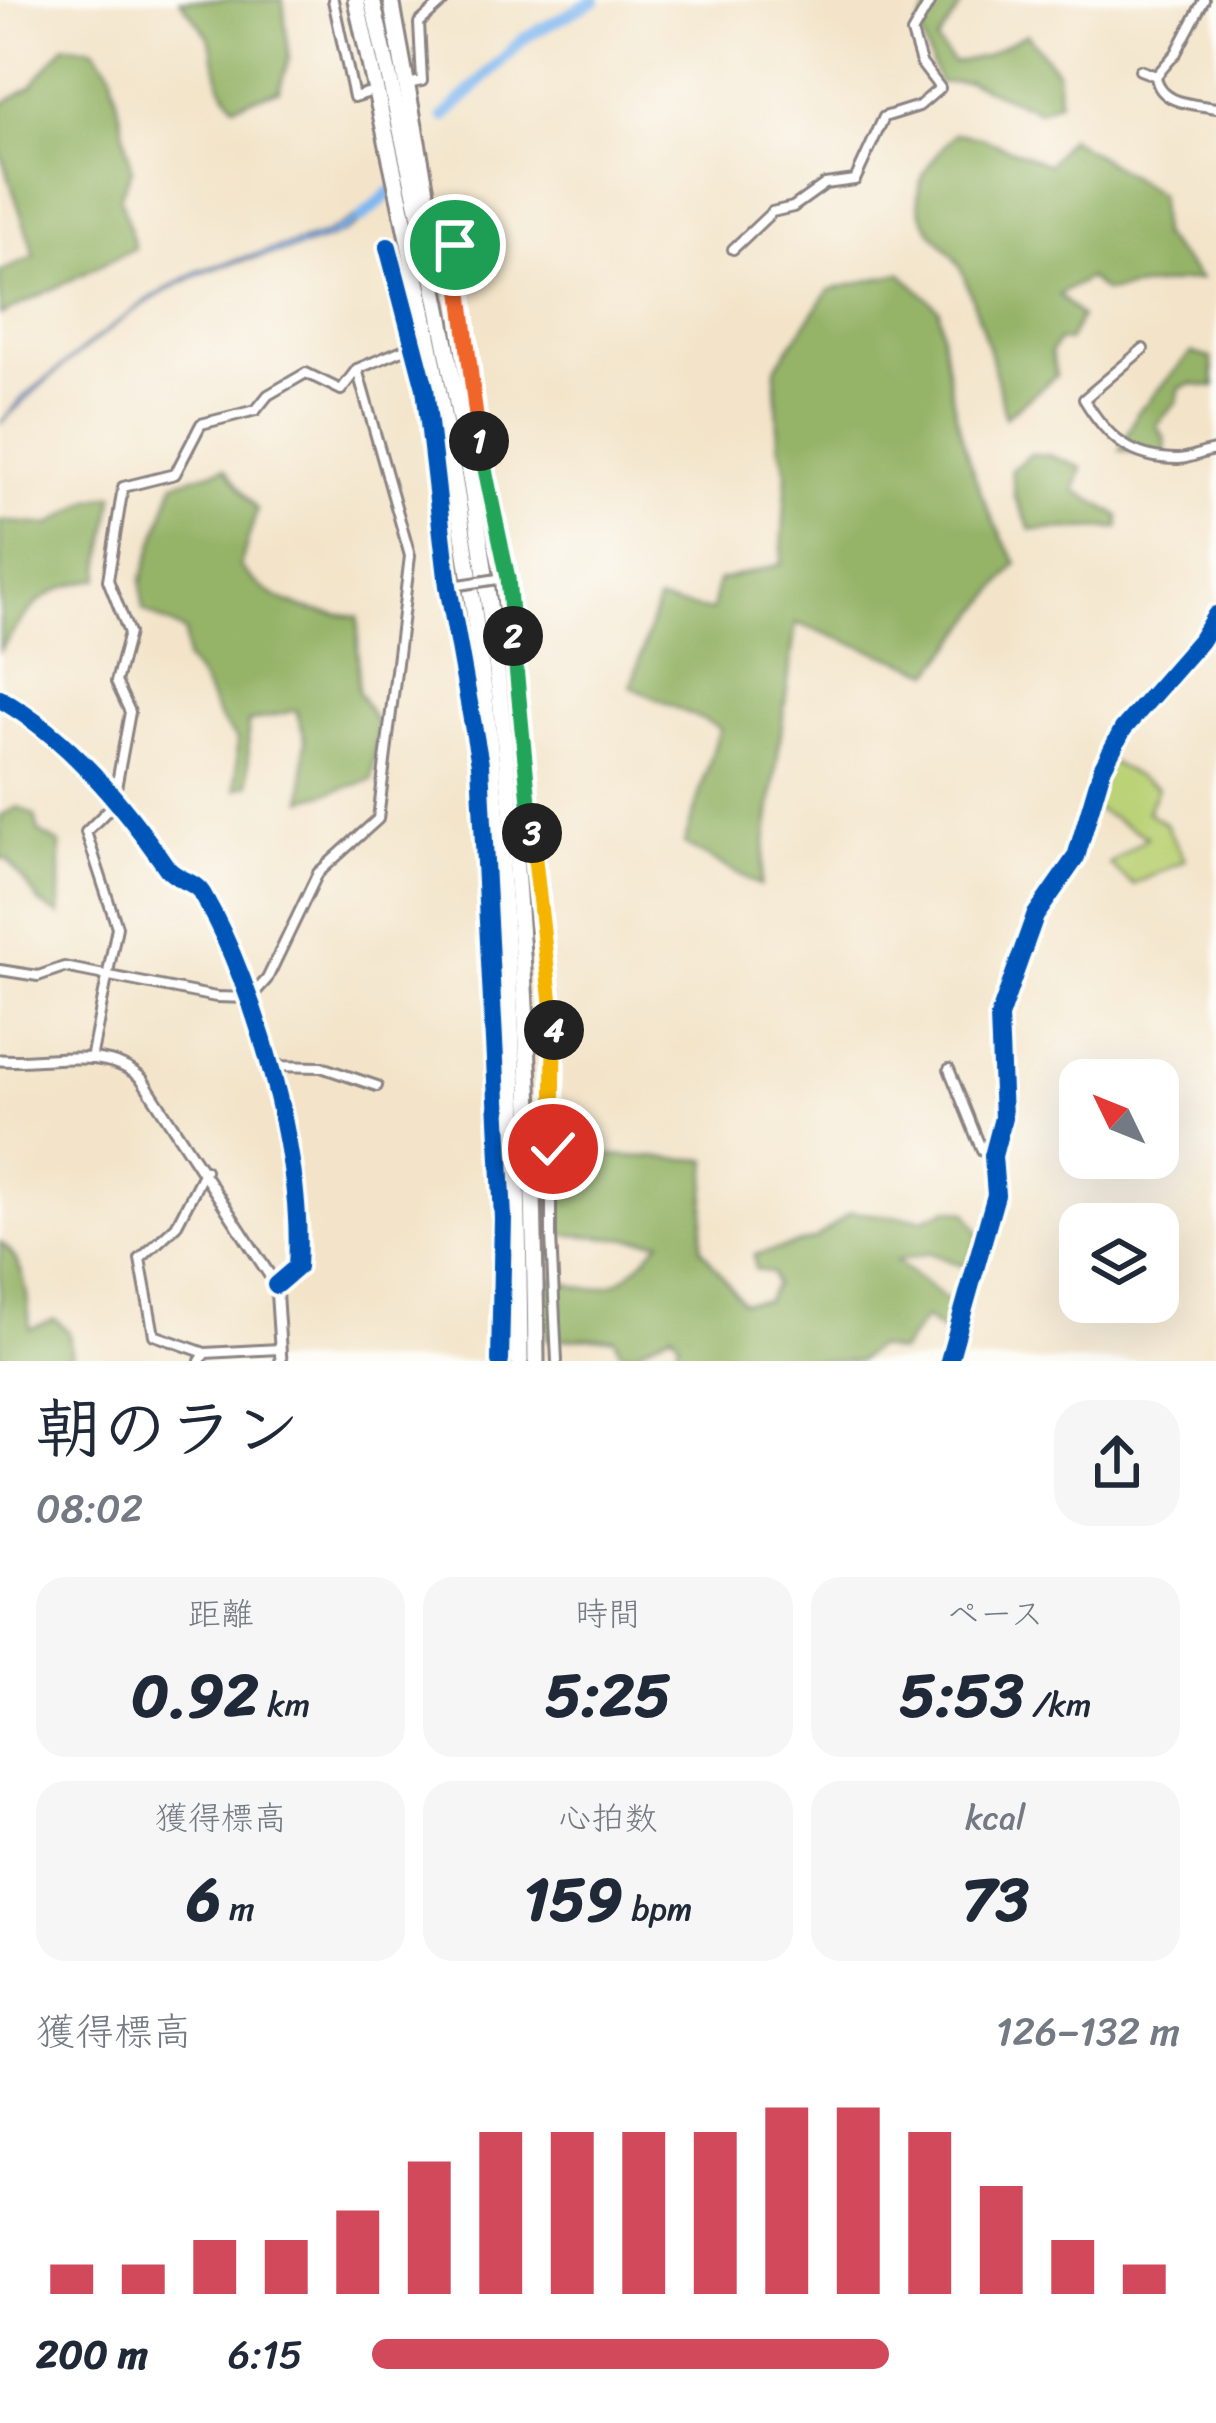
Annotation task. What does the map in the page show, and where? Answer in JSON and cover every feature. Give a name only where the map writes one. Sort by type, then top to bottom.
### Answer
[{"type":"highway","points":[[345,0],[372,89],[419,183],[439,267],[486,585],[514,818],[529,1045],[536,1361]]},
{"type":"highway","points":[[356,0],[372,89]]},
{"type":"highway","points":[[372,0],[404,146]]},
{"type":"highway","points":[[392,5],[404,146],[402,201],[450,448],[499,821],[517,1135],[520,1361]]},
{"type":"street","points":[[333,0],[354,97],[372,89]]},
{"type":"street","points":[[412,83],[422,81],[419,23],[445,0]]},
{"type":"street","points":[[734,249],[772,212],[794,207],[824,184],[856,180],[884,118],[920,106],[940,88],[914,45],[915,22],[931,0]]},
{"type":"street","points":[[1204,0],[1176,53],[1156,76],[1157,87],[1168,97],[1216,108]]},
{"type":"street","points":[[1140,70],[1156,76]]},
{"type":"street","points":[[455,245],[472,413],[506,578],[542,907],[554,1040],[548,1127],[557,1361]]},
{"type":"street","points":[[388,247],[401,271],[417,344],[480,764],[502,1127],[500,1361]]},
{"type":"street","points":[[439,267],[456,260]]},
{"type":"street","points":[[91,1059],[117,927],[86,832],[114,802],[130,712],[116,682],[129,634],[107,580],[123,487],[175,474],[201,424],[256,410],[268,395],[306,374],[341,390],[357,369],[417,344]]},
{"type":"street","points":[[1143,350],[1084,399],[1107,436],[1116,444],[1173,459],[1216,450]]},
{"type":"street","points":[[0,970],[38,976],[64,967],[216,998],[250,998],[267,979],[318,873],[378,819],[410,556],[357,369]]},
{"type":"street","points":[[450,586],[506,578]]},
{"type":"street","points":[[949,1361],[994,1204],[993,1156],[1003,1118],[1000,1017],[1035,916],[1076,857],[1095,788],[1123,729],[1200,641],[1216,615]]},
{"type":"street","points":[[0,699],[58,740],[133,818],[170,872],[197,887],[205,898],[250,998],[270,1066],[300,1222],[296,1267],[276,1285]]},
{"type":"street","points":[[530,909],[542,907]]},
{"type":"street","points":[[0,1060],[91,1059],[127,1066],[142,1079],[205,1170],[276,1285],[281,1355],[202,1357],[154,1335],[140,1259],[176,1226],[205,1170]]},
{"type":"street","points":[[270,1066],[321,1067],[377,1085]]},
{"type":"street","points":[[949,1069],[982,1151],[993,1156]]},
{"type":"green space","points":[[180,0],[283,0],[289,58],[279,90],[234,105],[220,84],[209,37]]},
{"type":"green space","points":[[933,0],[965,0],[937,42],[953,63],[984,56],[1027,34],[1057,71],[1059,101],[1039,111],[968,81],[939,83],[918,26]]},
{"type":"green space","points":[[65,45],[94,48],[111,71],[132,170],[120,196],[135,248],[0,315],[0,272],[35,256],[0,151],[0,106],[31,86]]},
{"type":"green space","points":[[955,133],[981,137],[1048,165],[1069,138],[1159,194],[1161,236],[1200,279],[1105,292],[1088,278],[1059,295],[1081,317],[1068,341],[1059,340],[1051,352],[1056,376],[1005,417],[963,274],[919,208],[922,178]]},
{"type":"green space","points":[[901,273],[939,309],[963,441],[985,503],[1017,563],[932,672],[796,623],[760,886],[684,844],[720,728],[631,687],[658,601],[712,611],[718,581],[781,564],[787,475],[779,443],[775,368],[829,290]]},
{"type":"green space","points":[[1191,353],[1211,358],[1215,387],[1191,384],[1180,388],[1177,402],[1156,425],[1165,438],[1166,457],[1120,450],[1137,413]]},
{"type":"green space","points":[[1031,454],[1049,455],[1082,468],[1075,490],[1119,516],[1119,528],[1031,530],[1015,497],[1011,470]]},
{"type":"green space","points":[[225,468],[257,510],[240,566],[278,598],[358,617],[358,691],[378,725],[372,780],[303,800],[305,738],[296,710],[248,722],[249,784],[236,789],[237,739],[186,661],[185,632],[143,610],[141,581],[174,483]]},
{"type":"green space","points":[[114,495],[99,579],[65,587],[40,601],[0,650],[0,521],[50,525],[91,500]]},
{"type":"green space","points":[[1109,761],[1158,788],[1147,812],[1165,823],[1185,860],[1133,885],[1109,864],[1147,837],[1092,807]]},
{"type":"green space","points":[[18,807],[35,816],[39,832],[60,844],[60,915],[42,905],[7,859],[0,859],[0,816]]},
{"type":"green space","points":[[542,1152],[708,1160],[701,1248],[742,1302],[766,1301],[775,1285],[772,1273],[755,1269],[754,1255],[815,1239],[851,1212],[923,1219],[949,1209],[967,1212],[980,1235],[966,1267],[930,1253],[896,1261],[961,1311],[947,1336],[925,1318],[900,1352],[875,1347],[858,1361],[672,1361],[679,1341],[672,1332],[632,1353],[620,1352],[615,1338],[547,1339],[545,1276],[583,1288],[610,1285],[633,1270],[661,1241],[544,1233]]},
{"type":"green space","points":[[0,1242],[21,1270],[30,1329],[55,1319],[69,1332],[72,1361],[0,1361]]},
{"type":"water","points":[[372,208],[347,231],[220,267],[125,317],[198,271],[323,235]]},
{"type":"water","points":[[69,361],[49,379],[0,424],[23,397]]},
{"type":"waterway","points":[[444,117],[524,38],[595,0]]},
{"type":"waterway","points":[[361,218],[395,188]]},
{"type":"cycle path","points":[[388,247],[425,388],[448,586],[480,764],[503,1218],[500,1361]]},
{"type":"cycle path","points":[[949,1361],[996,1195],[993,1156],[1003,1118],[999,1017],[1035,916],[1076,857],[1102,769],[1123,729],[1200,641],[1216,615]]},
{"type":"cycle path","points":[[0,699],[49,733],[93,774],[167,868],[200,890],[223,934],[273,1076],[293,1176],[297,1267],[276,1285]]},
{"type":"route","points":[[455,245],[472,413],[508,578],[551,987],[553,1149]]}]
